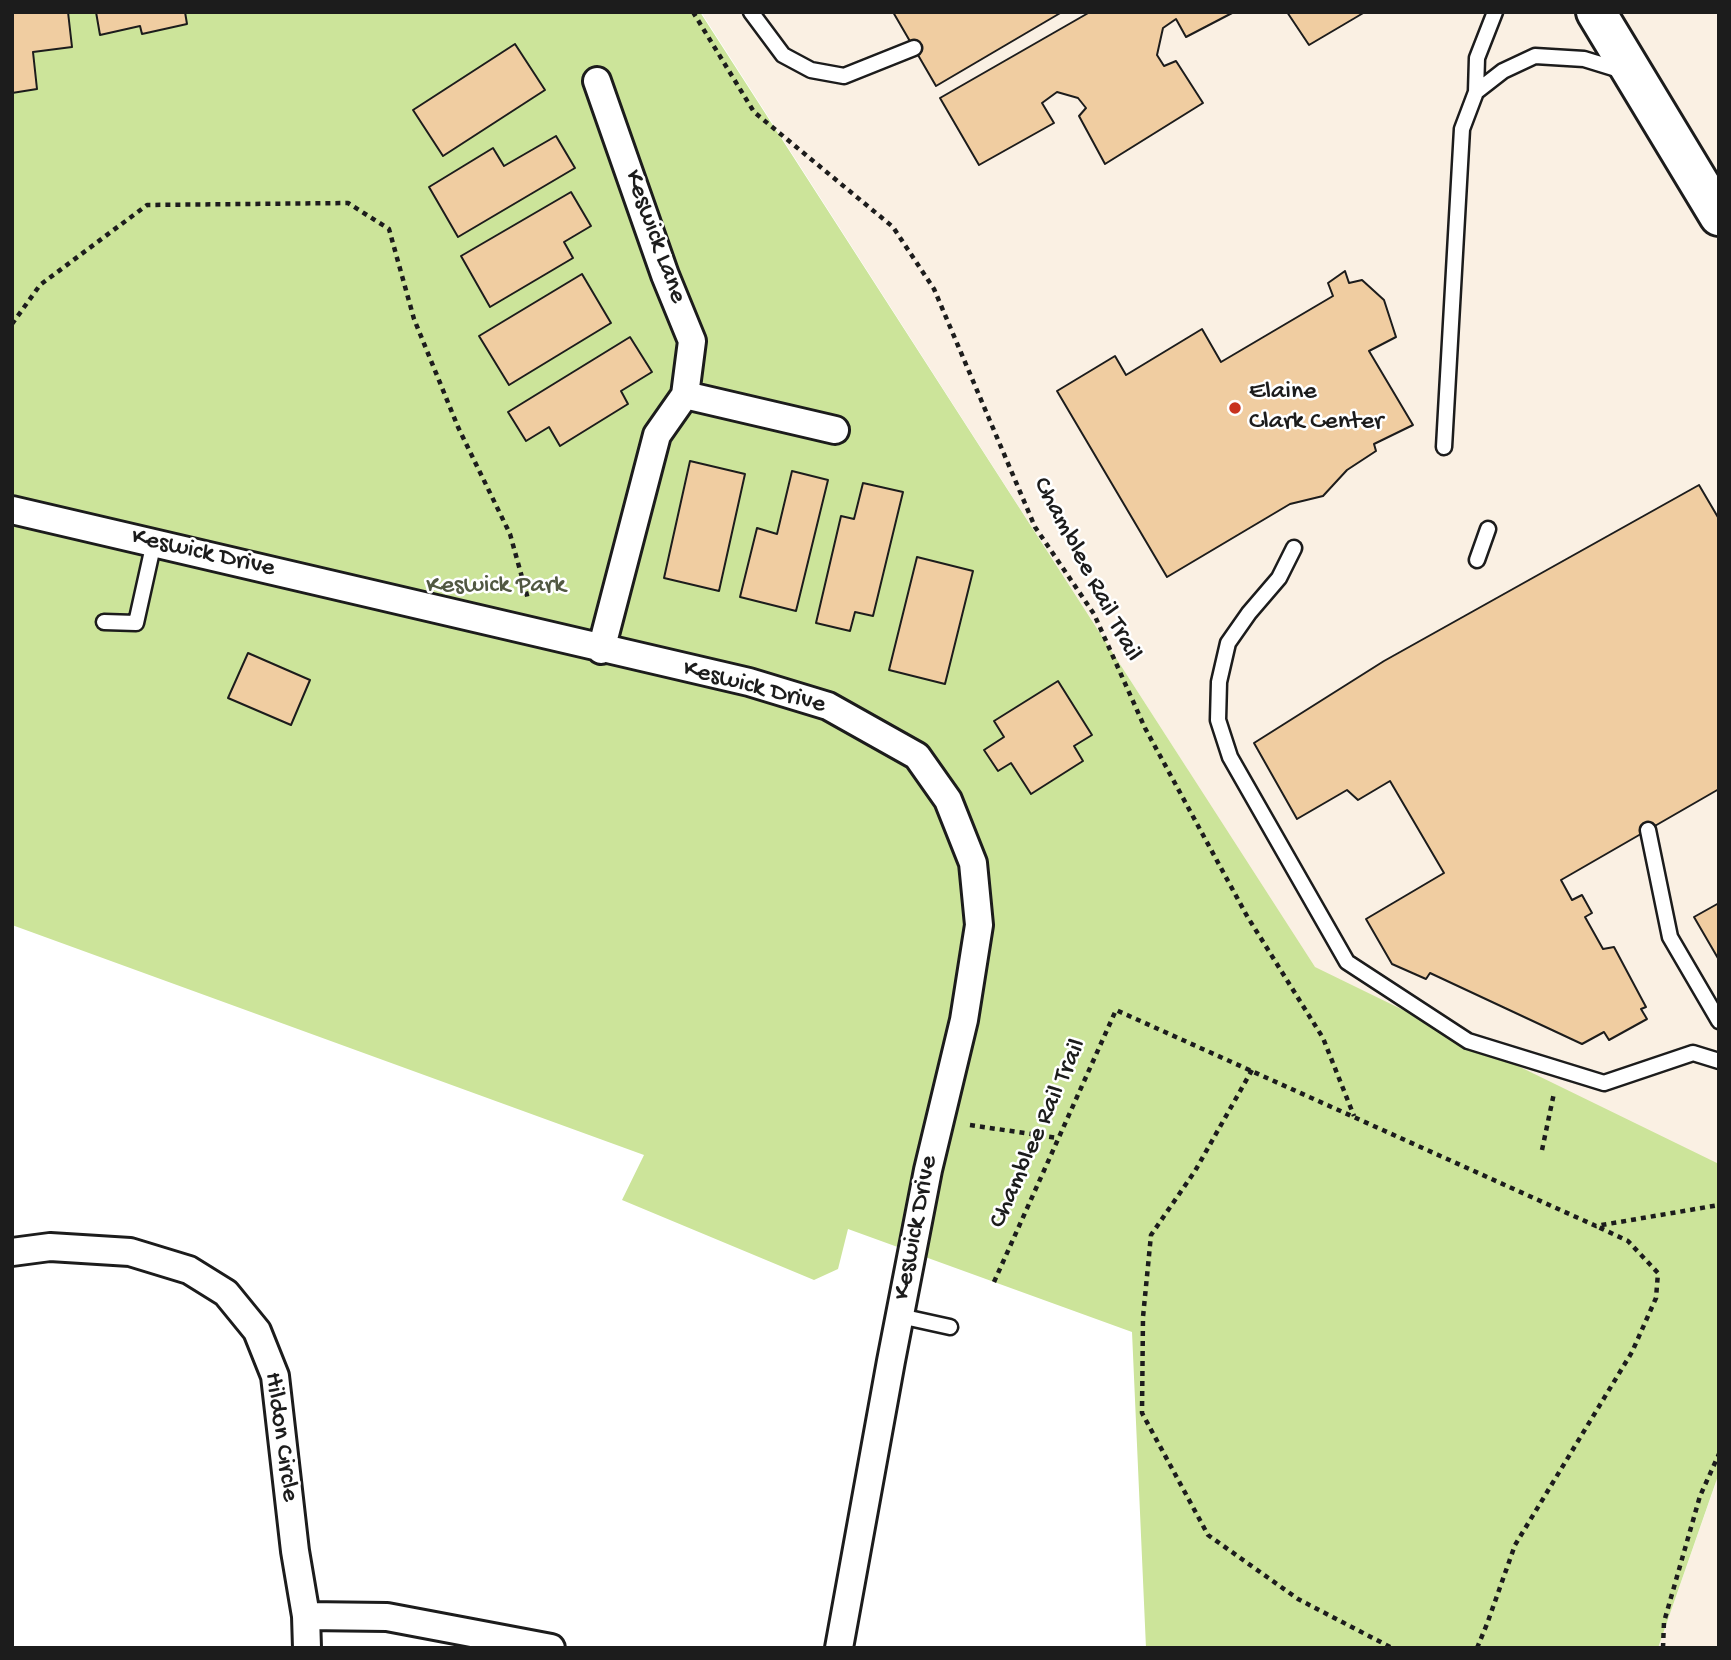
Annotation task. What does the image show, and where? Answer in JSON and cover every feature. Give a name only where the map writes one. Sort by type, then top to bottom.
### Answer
[{"type":"highway","points":[[1596,12],[1719,216]]},
{"type":"street","name":"Keswick Lane","points":[[597,81],[665,275],[692,341],[685,395],[657,435],[601,650]]},
{"type":"street","points":[[685,395],[835,430]]},
{"type":"street","name":"Keswick Drive","points":[[12,510],[601,650],[749,682],[828,706],[917,756],[948,800],[973,863],[979,925],[964,1020],[928,1170],[839,1648]]},
{"type":"street","name":"Hildon Circle","points":[[12,1252],[50,1247],[130,1252],[189,1270],[226,1293],[257,1331],[275,1376],[295,1551],[306,1616],[307,1648]]},
{"type":"street","points":[[306,1616],[387,1617],[551,1648]]},
{"type":"lane","points":[[751,12],[783,55],[811,70],[844,76],[914,48]]},
{"type":"lane","points":[[1444,447],[1462,129],[1476,92],[1477,58],[1495,12]]},
{"type":"lane","points":[[1476,92],[1503,71],[1535,56],[1584,59],[1632,73]]},
{"type":"lane","points":[[1477,560],[1488,529]]},
{"type":"lane","points":[[104,622],[135,623],[154,542]]},
{"type":"lane","points":[[1294,548],[1279,578],[1228,643],[1219,682],[1218,720],[1230,757],[1347,962],[1468,1041],[1604,1083],[1693,1053],[1719,1061]]},
{"type":"lane","points":[[1648,830],[1670,937],[1719,1020]]},
{"type":"lane","points":[[900,1315],[950,1327]]},
{"type":"path","name":"Chamblee Rail Trail","points":[[693,12],[754,112],[893,227],[934,289],[1035,527],[1094,614],[1151,740],[1247,916],[1323,1038],[1354,1116]]},
{"type":"path","points":[[12,324],[40,285],[147,205],[348,204],[388,229],[414,319],[458,427],[510,534],[530,607]]},
{"type":"path","name":"Chamblee Rail Trail","points":[[994,1282],[1116,1010],[1628,1241],[1658,1273],[1656,1298],[1632,1352],[1515,1545],[1477,1648]]},
{"type":"path","points":[[1252,1070],[1195,1171],[1151,1235],[1143,1317],[1142,1413],[1208,1535],[1298,1599],[1392,1648]]},
{"type":"path","points":[[1542,1150],[1554,1093]]},
{"type":"path","points":[[970,1125],[1058,1139]]},
{"type":"path","points":[[1596,1226],[1719,1205]]},
{"type":"path","points":[[1663,1648],[1664,1622],[1700,1496],[1719,1454]]},
{"type":"shaded area","points":[[701,12],[1719,12],[1719,1206],[1381,1108],[1181,784],[1188,770]]},
{"type":"shaded area","points":[[1719,1471],[1719,1648],[1658,1648],[1714,1488]]},
{"type":"green space","name":"Keswick Park","points":[[38,12],[700,12],[1315,967],[1719,1164],[1719,1473],[1658,1648],[1146,1648],[1132,1332],[848,1229],[838,1269],[814,1280],[622,1200],[644,1155],[12,925],[12,19]]},
{"type":"building","points":[[12,12],[68,12],[72,47],[33,52],[37,89],[12,93]]},
{"type":"building","points":[[96,12],[185,12],[187,24],[142,34],[140,26],[100,35]]},
{"type":"building","points":[[893,12],[1062,12],[936,86]]},
{"type":"building","points":[[1090,12],[1234,12],[1186,37],[1176,19],[1163,28],[1157,55],[1164,66],[1176,61],[1203,103],[1105,164],[1079,116],[1086,108],[1078,98],[1057,92],[1042,103],[1054,123],[979,165],[940,98]]},
{"type":"building","points":[[1287,12],[1365,12],[1309,45]]},
{"type":"building","points":[[515,44],[545,90],[443,156],[413,110]]},
{"type":"building","points":[[556,136],[575,168],[458,237],[429,187],[493,148],[504,166]]},
{"type":"building","points":[[571,192],[591,226],[564,242],[573,258],[490,307],[461,256]]},
{"type":"building","name":"Elaine Clark Center","points":[[1345,271],[1349,283],[1362,280],[1384,300],[1396,337],[1369,351],[1413,425],[1374,444],[1376,451],[1347,470],[1323,496],[1290,504],[1167,577],[1057,391],[1115,356],[1126,375],[1202,329],[1221,362],[1333,296],[1328,283]]},
{"type":"building","points":[[582,274],[611,323],[509,385],[479,336]]},
{"type":"building","points":[[630,337],[652,372],[621,391],[628,404],[560,446],[549,427],[526,441],[508,412]]},
{"type":"building","points":[[690,461],[745,474],[719,591],[664,578]]},
{"type":"building","points":[[792,471],[828,480],[796,611],[740,597],[757,528],[777,534]]},
{"type":"building","points":[[863,483],[903,492],[873,616],[855,612],[850,631],[816,623],[841,516],[854,519]]},
{"type":"building","points":[[1699,485],[1719,519],[1719,789],[1561,880],[1572,900],[1582,895],[1592,913],[1585,917],[1603,949],[1614,947],[1646,1007],[1641,1009],[1647,1019],[1609,1040],[1604,1032],[1582,1044],[1430,973],[1426,979],[1392,964],[1366,919],[1444,873],[1390,781],[1358,800],[1347,790],[1297,819],[1254,743],[1384,661]]},
{"type":"building","points":[[917,557],[973,571],[945,684],[889,670]]},
{"type":"building","points":[[248,653],[310,680],[291,725],[228,698]]},
{"type":"building","points":[[1058,681],[1092,735],[1074,746],[1083,761],[1031,794],[1011,763],[998,771],[984,750],[1004,737],[994,721]]},
{"type":"building","points":[[1719,903],[1719,960],[1694,917]]},
{"type":"place","name":"Elaine Clark Center","points":[[1235,408]]}]
